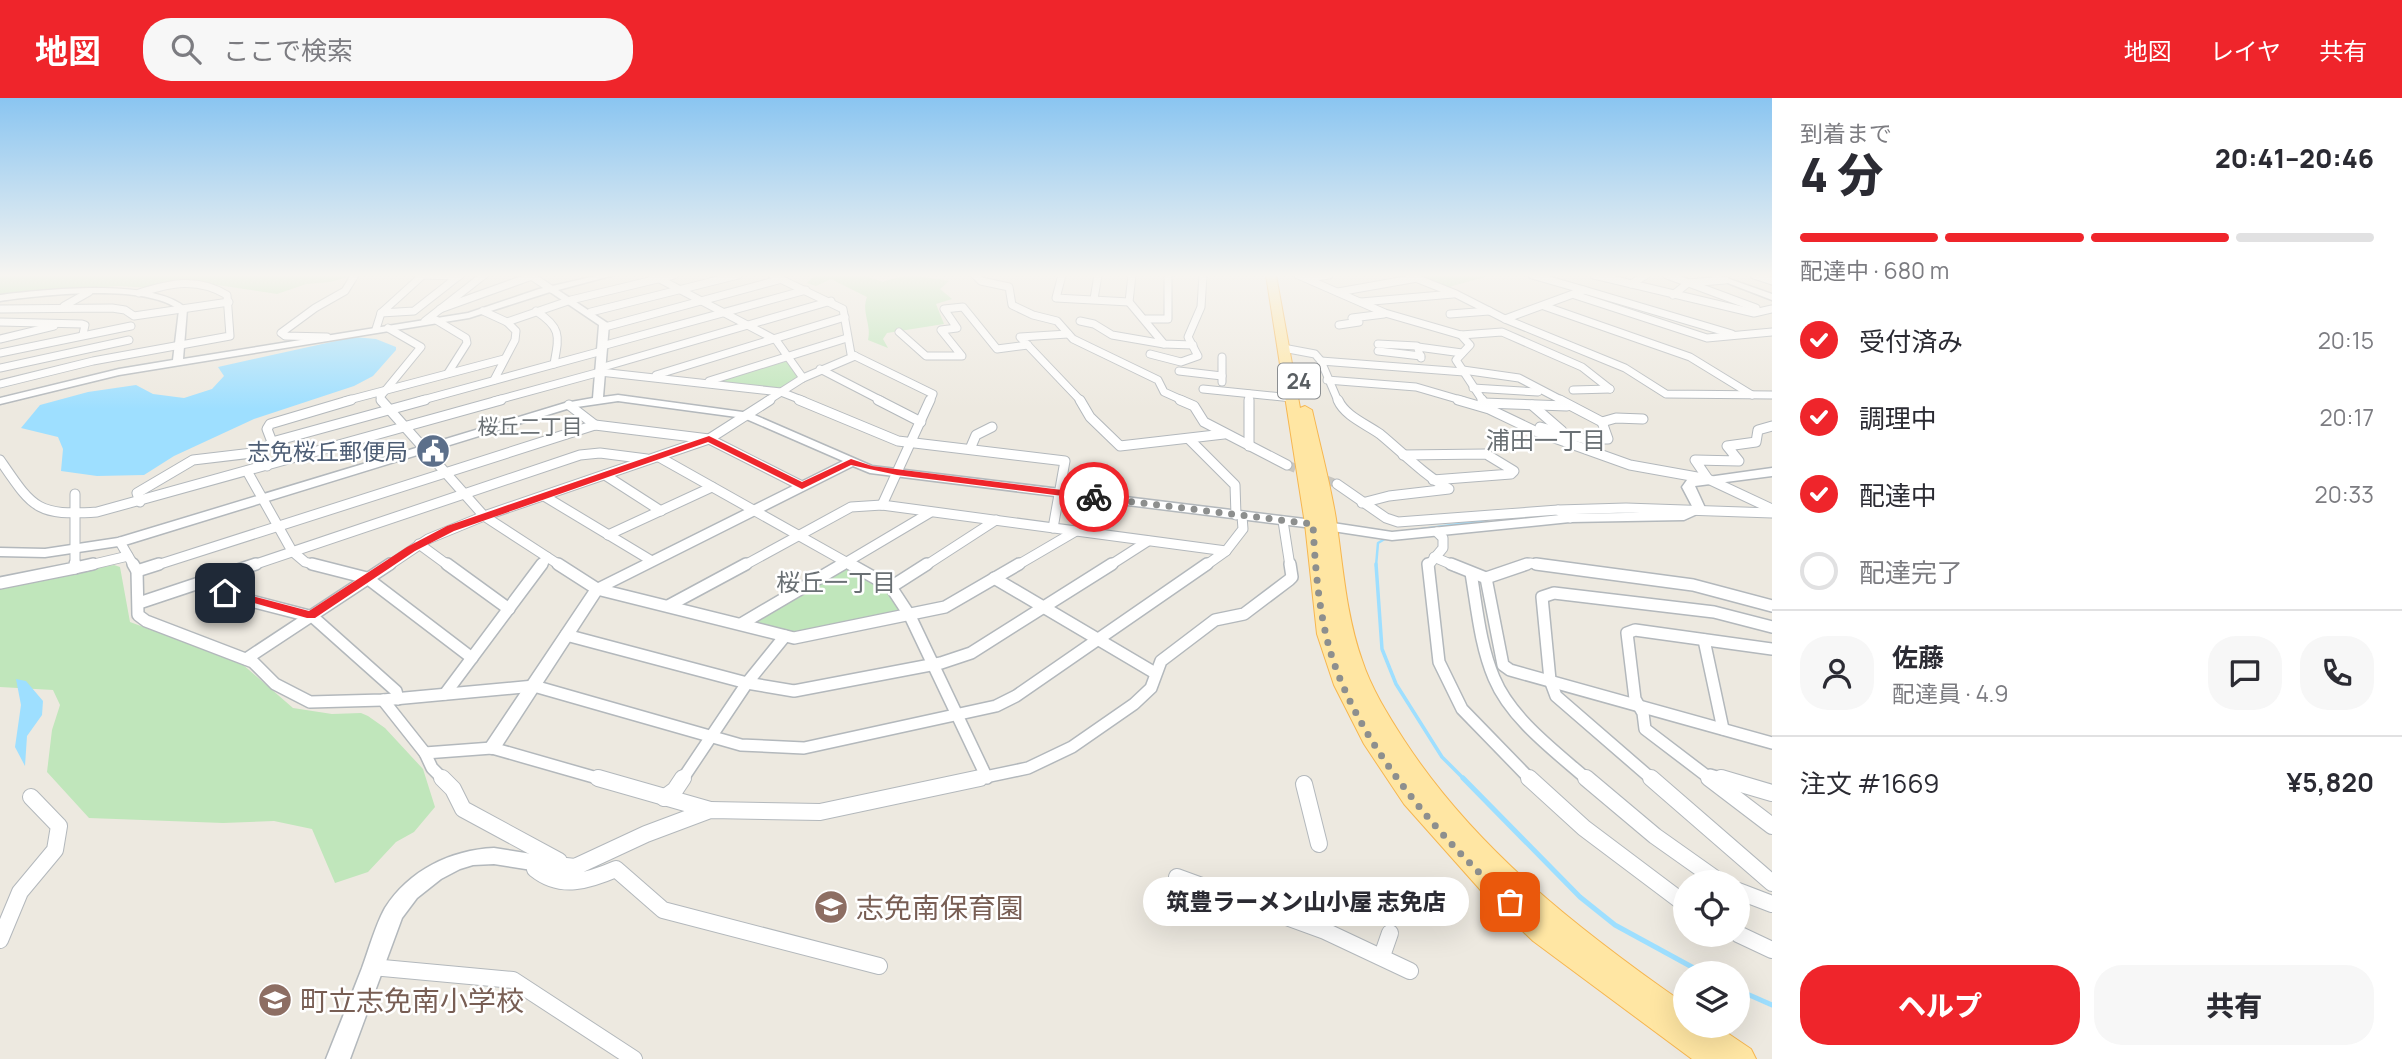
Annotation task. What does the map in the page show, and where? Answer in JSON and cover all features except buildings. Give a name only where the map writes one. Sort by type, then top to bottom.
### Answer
[{"type":"main road","name":"24","points":[[1281,320],[1321,526],[1326,634],[1333,659],[1372,739],[1412,798],[1493,887],[1542,933],[1716,1059]]},
{"type":"main road","name":"24","points":[[1284,320],[1292,398],[1352,662],[1405,762],[1471,840],[1514,884],[1562,928],[1673,1011]]},
{"type":"main road","points":[[1710,1038],[1741,1059]]},
{"type":"street","points":[[127,354],[133,320]]},
{"type":"street","points":[[178,362],[182,320]]},
{"type":"street","points":[[0,384],[127,354],[230,336],[230,320]]},
{"type":"street","points":[[297,320],[281,333],[285,336],[327,337]]},
{"type":"street","points":[[376,330],[379,320]]},
{"type":"street","points":[[0,401],[178,362],[436,320],[466,338],[467,343],[448,373]]},
{"type":"street","points":[[494,380],[515,340],[516,331],[502,320]]},
{"type":"street","points":[[507,322],[513,320]]},
{"type":"street","points":[[549,320],[559,330],[554,364]]},
{"type":"street","points":[[597,399],[605,327],[602,320]]},
{"type":"street","points":[[605,327],[632,320]]},
{"type":"street","points":[[140,502],[137,493],[193,460],[261,452],[272,442],[554,364],[701,320]]},
{"type":"street","points":[[738,320],[782,345],[803,378]]},
{"type":"street","points":[[0,460],[35,508],[55,514],[116,509],[766,320]]},
{"type":"street","points":[[650,377],[836,320]]},
{"type":"street","points":[[845,320],[849,350],[855,356],[933,394],[882,505]]},
{"type":"street","points":[[900,332],[919,354],[935,357],[962,356],[941,330],[957,328],[951,320]]},
{"type":"street","points":[[973,320],[997,349],[1028,345]]},
{"type":"street","points":[[1053,320],[1057,321],[1073,339],[1158,380],[1164,391],[1194,407],[1204,422],[1287,465]]},
{"type":"street","points":[[1147,320],[1164,344]]},
{"type":"street","points":[[1150,354],[1177,362],[1192,361],[1198,356],[1188,337],[1198,320]]},
{"type":"street","points":[[1339,325],[1359,322],[1355,320]]},
{"type":"street","points":[[1410,320],[1461,335],[1502,332],[1582,367],[1610,389],[1573,390]]},
{"type":"street","points":[[1507,320],[1625,368],[1666,394],[1772,395]]},
{"type":"street","points":[[1585,320],[1680,352],[1752,395]]},
{"type":"street","points":[[1651,320],[1707,338],[1772,332]]},
{"type":"street","points":[[1686,320],[1738,335]]},
{"type":"street","points":[[0,322],[33,321],[85,325],[83,334]]},
{"type":"street","points":[[1080,321],[1094,324],[1112,335],[1164,344],[1193,345]]},
{"type":"street","points":[[0,339],[71,323]]},
{"type":"street","points":[[0,353],[131,326]]},
{"type":"street","points":[[388,328],[421,347],[380,397],[382,404],[484,516],[597,589],[794,638],[910,617],[945,607],[1076,531]]},
{"type":"street","points":[[1068,334],[1020,337],[1079,398],[1090,417],[1120,446],[1224,434]]},
{"type":"street","points":[[1461,335],[1470,345],[1456,360],[1486,406]]},
{"type":"street","points":[[705,382],[847,338]]},
{"type":"street","points":[[0,367],[129,340]]},
{"type":"street","points":[[1418,347],[1421,357],[1378,348],[1418,347],[1462,353]]},
{"type":"street","points":[[1288,349],[1308,351],[1321,361],[1464,371],[1519,378],[1602,422],[1608,439],[1585,439],[1511,421]]},
{"type":"street","points":[[246,659],[419,544],[450,528],[709,439],[803,378],[855,356]]},
{"type":"street","points":[[1222,357],[1222,391]]},
{"type":"street","points":[[272,442],[267,429],[270,424],[386,389],[504,359]]},
{"type":"street","points":[[1321,361],[1340,405],[1433,480],[1449,489],[1389,496],[1362,503]]},
{"type":"street","points":[[1405,368],[1416,387]]},
{"type":"street","points":[[820,369],[921,422]]},
{"type":"street","points":[[600,370],[781,392],[883,436],[911,443],[1065,461],[1054,528]]},
{"type":"street","points":[[1179,371],[1222,376]]},
{"type":"street","points":[[45,372],[56,387]]},
{"type":"street","points":[[1327,380],[1416,387],[1486,406],[1511,421],[1630,465],[1708,479],[1772,511]]},
{"type":"street","points":[[1473,388],[1544,392]]},
{"type":"street","points":[[1203,389],[1292,398]]},
{"type":"street","points":[[1249,394],[1249,446]]},
{"type":"street","points":[[0,552],[76,550],[120,542],[569,405],[618,398],[746,415],[870,469],[1392,536],[1564,514],[1684,516],[1700,510]]},
{"type":"street","points":[[569,405],[596,425]]},
{"type":"street","points":[[1532,405],[1564,432]]},
{"type":"street","points":[[1486,406],[1572,406]]},
{"type":"street","points":[[1602,422],[1616,418],[1643,419]]},
{"type":"street","points":[[137,571],[596,425],[709,439],[802,486]]},
{"type":"street","points":[[1708,479],[1695,460],[1738,461],[1727,446],[1756,442],[1758,430],[1772,426]]},
{"type":"street","points":[[970,449],[976,435],[992,427]]},
{"type":"street","points":[[120,542],[137,571],[138,615],[146,621],[253,662],[275,684],[310,702],[398,699],[534,686],[710,738],[764,748],[804,748],[996,706],[1016,696],[1226,551],[1243,528],[1235,485],[1189,439]]},
{"type":"street","points":[[261,452],[267,466]]},
{"type":"street","points":[[139,603],[580,456],[600,453],[654,458],[712,487],[891,587],[910,617],[987,778]]},
{"type":"street","points":[[1403,455],[1486,454],[1514,471],[1511,474],[1433,480]]},
{"type":"street","points":[[492,748],[597,589],[851,462]]},
{"type":"street","points":[[247,471],[292,551],[305,562],[367,578],[472,658]]},
{"type":"street","points":[[1700,510],[1688,487],[1698,480],[1772,472]]},
{"type":"street","points":[[605,475],[661,511]]},
{"type":"street","points":[[1337,484],[1362,503],[1398,522],[1700,510],[1772,511]]},
{"type":"street","points":[[608,535],[712,487]]},
{"type":"street","points":[[75,494],[75,568]]},
{"type":"street","points":[[544,496],[652,561]]},
{"type":"street","points":[[668,606],[851,507],[882,505],[1226,551]]},
{"type":"street","points":[[741,624],[930,512]]},
{"type":"street","points":[[891,587],[996,520]]},
{"type":"street","points":[[425,753],[492,748],[710,810],[820,811],[1028,768],[1072,747],[1134,704],[1150,688],[1155,673],[1168,655],[1215,620],[1244,614],[1289,580],[1292,576],[1283,521]]},
{"type":"street","points":[[1431,533],[1443,538],[1443,548],[1428,563],[1439,662],[1462,709],[1507,758],[1584,828],[1673,895]]},
{"type":"street","points":[[566,635],[747,683],[794,691],[933,665],[971,653],[1148,541]]},
{"type":"street","points":[[419,544],[509,609]]},
{"type":"street","points":[[0,583],[128,556]]},
{"type":"street","points":[[1434,557],[1486,578],[1530,563],[1693,584],[1772,606]]},
{"type":"street","points":[[444,695],[547,558]]},
{"type":"street","points":[[1471,573],[1490,668],[1500,691],[1518,715],[1599,792],[1702,870]]},
{"type":"street","points":[[211,578],[219,588],[232,596],[311,616],[396,691],[398,699]]},
{"type":"street","points":[[994,578],[1155,673]]},
{"type":"street","points":[[1486,578],[1503,665],[1510,670],[1772,743]]},
{"type":"street","points":[[1772,626],[1714,612],[1554,593],[1542,597],[1550,680],[1556,696],[1772,883]]},
{"type":"street","points":[[1772,649],[1635,630],[1627,633],[1635,699],[1641,706],[1645,729],[1772,826]]},
{"type":"street","points":[[664,798],[675,790],[747,683],[785,636]]},
{"type":"street","points":[[1704,640],[1723,729]]},
{"type":"street","points":[[383,700],[425,753],[432,768],[453,789],[463,809],[565,864],[575,867],[646,834],[710,810]]},
{"type":"street","points":[[1703,774],[1772,793]]},
{"type":"street","points":[[1304,784],[1318,844]]},
{"type":"street","points":[[0,940],[20,892],[55,850],[59,826],[31,797]]},
{"type":"street","points":[[338,1059],[393,914],[410,892],[434,873],[455,862],[473,857],[494,856],[565,864]]},
{"type":"street","points":[[538,863],[535,869],[543,877],[573,883],[590,881],[616,869],[663,910],[879,965]]},
{"type":"street","points":[[1177,877],[1321,929],[1410,971]]},
{"type":"street","points":[[1750,896],[1772,904]]},
{"type":"street","points":[[1382,956],[1390,933]]},
{"type":"street","points":[[1750,940],[1772,950]]},
{"type":"street","points":[[372,967],[513,980],[634,1059]]},
{"type":"green space","points":[[867,320],[942,320],[944,324],[887,333],[883,339],[888,348],[868,340]]},
{"type":"green space","points":[[786,359],[798,378],[780,390],[714,382]]},
{"type":"green space","points":[[114,565],[120,567],[130,622],[241,663],[293,708],[332,714],[361,713],[368,716],[385,728],[423,769],[435,807],[414,832],[396,842],[368,872],[335,883],[312,829],[274,821],[223,823],[89,818],[47,772],[52,730],[60,705],[53,690],[0,687],[0,587]]},
{"type":"green space","points":[[846,567],[888,589],[903,614],[794,634],[757,625],[753,620]]},
{"type":"water","points":[[354,337],[376,339],[396,347],[396,350],[373,376],[354,386],[254,419],[174,456],[144,475],[97,476],[61,471],[63,449],[58,437],[21,428],[40,405],[88,392],[136,385],[153,394],[184,398],[212,389],[224,376],[218,367]]},
{"type":"water","points":[[16,679],[26,681],[43,701],[42,715],[27,736],[25,766],[15,747],[21,705]]},
{"type":"waterway","points":[[1394,533],[1487,520]]},
{"type":"waterway","points":[[1376,565],[1378,543],[1388,537]]},
{"type":"waterway","points":[[1376,565],[1382,649],[1396,684],[1442,757],[1463,778]]},
{"type":"waterway","points":[[1463,778],[1580,897],[1615,925],[1681,961]]},
{"type":"waterway","points":[[1750,995],[1772,1005]]},
{"type":"tunnel","points":[[1287,465],[1337,484]]},
{"type":"way so far","points":[[1094,497],[1313,524],[1326,634],[1344,685],[1372,739],[1412,798],[1453,845],[1510,902]]},
{"type":"place","name":"志免桜丘郵便局","points":[[433,451]]},
{"type":"place","name":"筑豊ラーメン山小屋 志免店","points":[[1510,902]]},
{"type":"place","name":"志免南保育園","points":[[831,907]]},
{"type":"place","name":"町立志免南小学校","points":[[275,1000]]},
{"type":"district","name":"桜丘二丁目","points":[[530,426]]},
{"type":"district","name":"浦田一丁目","points":[[1546,439]]},
{"type":"district","name":"桜丘一丁目","points":[[836,581]]},
{"type":"route","points":[[225,593],[311,616],[411,549],[450,528],[709,439],[802,486],[851,462],[870,469],[1094,497]]}]
